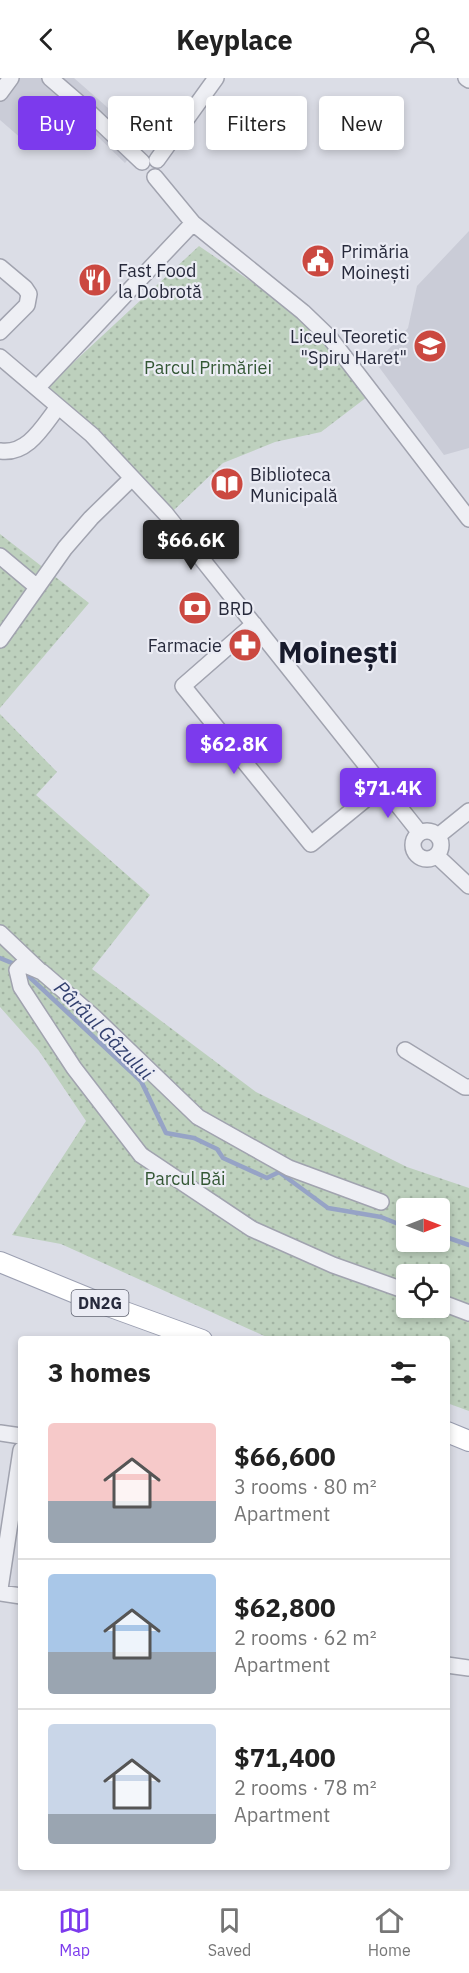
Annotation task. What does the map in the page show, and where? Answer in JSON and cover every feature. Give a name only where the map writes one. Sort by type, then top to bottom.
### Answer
[{"type":"main road","name":"DN2G","points":[[0,1262],[100,1303],[191,1336]]},
{"type":"main road","points":[[450,1433],[469,1441]]},
{"type":"street","points":[[0,93],[11,78]]},
{"type":"street","points":[[50,78],[149,161]]},
{"type":"street","points":[[216,78],[149,161],[140,168],[142,174],[155,177],[194,223],[303,312],[330,338],[469,519]]},
{"type":"street","points":[[37,388],[194,223]]},
{"type":"street","points":[[0,267],[29,294],[27,305],[0,332]]},
{"type":"street","points":[[0,357],[92,435],[166,514],[420,833]]},
{"type":"street","points":[[0,451],[14,451],[26,445],[58,407]]},
{"type":"street","points":[[0,640],[65,548],[91,518],[132,478]]},
{"type":"street","points":[[0,556],[37,587]]},
{"type":"street","points":[[254,624],[183,686],[311,844],[382,785]]},
{"type":"street","points":[[438,837],[469,811]]},
{"type":"street","points":[[432,832],[438,837],[441,846],[437,856],[424,860],[414,852],[413,842],[420,833],[432,832]]},
{"type":"street","points":[[437,856],[469,886]]},
{"type":"street","points":[[0,933],[94,1017],[198,1117],[289,1168],[381,1202]]},
{"type":"street","points":[[42,972],[28,966],[19,968],[21,987],[74,1068],[141,1155],[252,1229],[333,1265],[396,1287]]},
{"type":"street","points":[[405,1050],[465,1087],[469,1087]]},
{"type":"street","points":[[450,1306],[469,1313]]},
{"type":"street","points":[[0,1433],[18,1436]]},
{"type":"street","points":[[18,1470],[0,1591],[18,1595]]},
{"type":"street","points":[[450,1665],[469,1668]]},
{"type":"shaded area","points":[[5,78],[74,78],[94,96],[18,96],[18,136],[0,120],[0,85]]},
{"type":"shaded area","points":[[96,97],[108,108],[108,147],[96,135]]},
{"type":"shaded area","points":[[112,150],[135,150],[125,163]]},
{"type":"shaded area","name":"Liceul Teoretic \"Spiru Haret\"","points":[[469,231],[469,448],[444,455],[376,363],[408,328],[417,286]]},
{"type":"green space","name":"Parcul Primăriei","points":[[199,246],[306,322],[367,397],[321,432],[275,442],[223,463],[173,511],[46,388]]},
{"type":"green space","points":[[0,534],[89,603],[0,708]]},
{"type":"green space","name":"Parcul Băi","points":[[0,714],[57,772],[36,795],[150,895],[92,969],[256,1092],[407,1167],[469,1188],[469,1411],[450,1404],[450,1336],[264,1336],[61,1244],[12,1235],[86,1121],[39,1051],[0,1007]]},
{"type":"waterway","name":"Pârâul Gâzului","points":[[0,958],[17,965]]},
{"type":"waterway","name":"Pârâul Gâzului","points":[[23,971],[141,1081],[166,1133],[194,1138],[217,1149],[223,1158],[267,1178],[279,1172],[328,1208],[381,1217],[396,1223]]},
{"type":"waterway","points":[[450,1238],[469,1245]]},
{"type":"place","name":"Primăria Moinești","points":[[318,261]]},
{"type":"place","name":"Fast Food la Dobrotă","points":[[95,280]]},
{"type":"place","name":"Liceul Teoretic \"Spiru Haret\"","points":[[430,346]]},
{"type":"place","name":"Biblioteca Municipală","points":[[227,484]]},
{"type":"place","name":"BRD","points":[[195,608]]},
{"type":"place","name":"Farmacie","points":[[245,645]]},
{"type":"district","name":"Moinești","points":[[338,651]]}]
